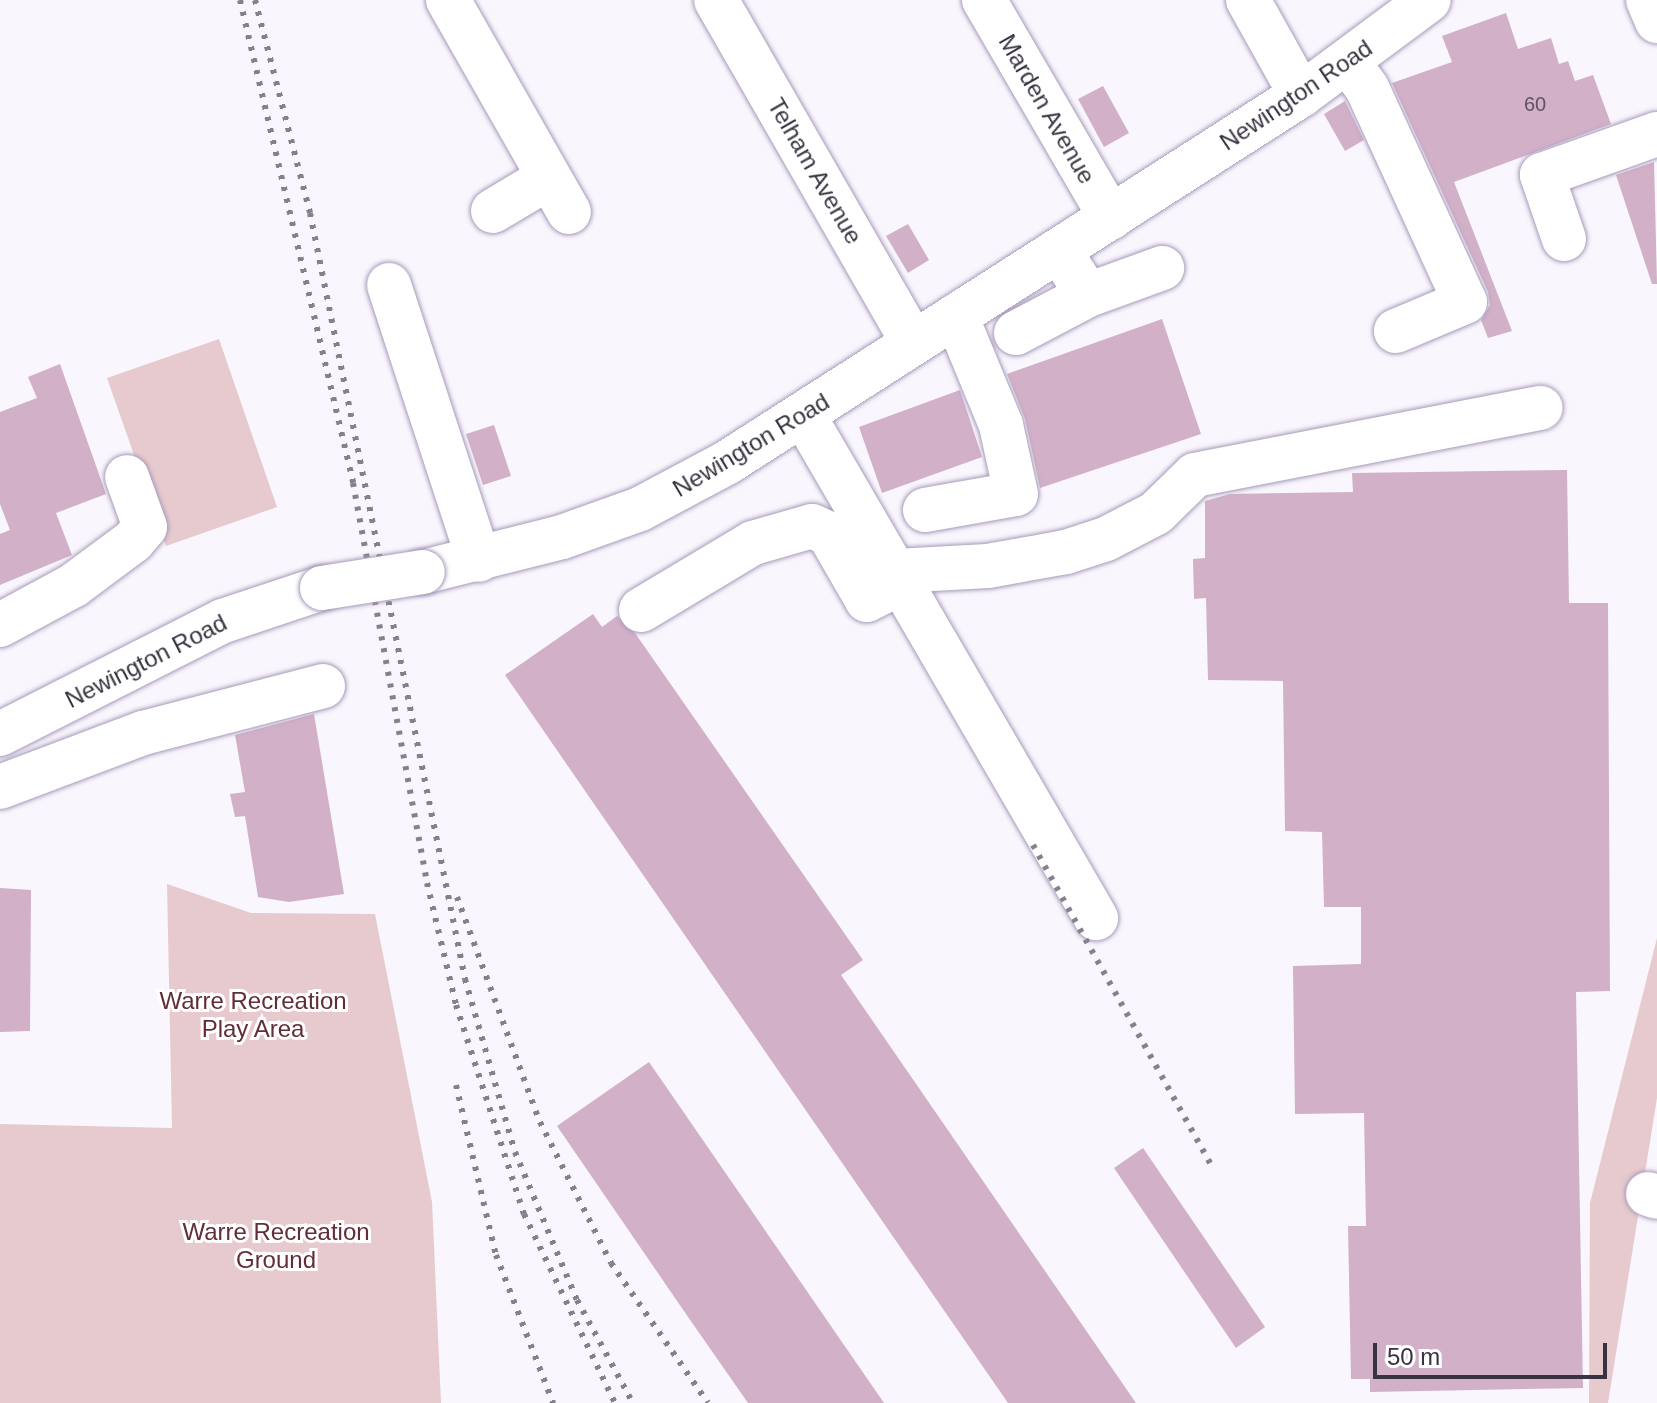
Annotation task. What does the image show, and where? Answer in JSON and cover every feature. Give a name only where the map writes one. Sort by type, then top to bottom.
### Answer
[{"type":"main road","points":[[448,0],[558,195],[493,211]]},
{"type":"main road","name":"Telham Avenue","points":[[716,0],[913,342]]},
{"type":"main road","name":"Marden Avenue","points":[[984,0],[1111,218]]},
{"type":"main road","points":[[1248,0],[1301,95]]},
{"type":"main road","name":"Newington Road","points":[[0,734],[223,621],[322,588],[479,560],[640,509],[804,416],[913,342],[1060,252],[1301,95],[1429,0]]},
{"type":"main road","points":[[1648,0],[1657,21]]},
{"type":"main road","points":[[1348,62],[1367,88],[1465,302],[1396,331]]},
{"type":"main road","points":[[1564,239],[1542,175],[1657,134]]},
{"type":"main road","points":[[1060,252],[1088,295]]},
{"type":"main road","points":[[1016,333],[1088,295],[1162,268]]},
{"type":"main road","points":[[389,285],[479,560]]},
{"type":"main road","points":[[925,510],[1016,494],[1001,425],[956,316]]},
{"type":"main road","points":[[641,610],[753,543],[812,526],[829,534],[867,600],[898,576],[988,566],[1066,552],[1106,539],[1156,513],[1195,475],[1541,408]]},
{"type":"main road","points":[[804,416],[1096,918]]},
{"type":"main road","points":[[0,625],[74,585],[133,541],[145,527],[127,477]]},
{"type":"main road","points":[[0,787],[143,733],[323,686]]},
{"type":"green space","points":[[219,339],[277,507],[166,546],[107,378]]},
{"type":"green space","name":"Warre Recreation Ground","points":[[167,884],[251,913],[375,914],[432,1202],[441,1403],[0,1403],[0,1124],[172,1128]]},
{"type":"green space","points":[[1657,938],[1657,1098],[1608,1403],[1589,1403],[1590,1203]]},
{"type":"building","points":[[1506,13],[1518,49],[1551,38],[1559,64],[1568,61],[1575,81],[1593,75],[1611,124],[1454,182],[1512,331],[1488,338],[1481,320],[1490,305],[1488,292],[1392,83],[1452,62],[1442,36]]},
{"type":"building","points":[[1103,86],[1129,133],[1104,147],[1078,99]]},
{"type":"building","points":[[1345,101],[1364,140],[1345,151],[1324,114]]},
{"type":"building","points":[[1654,162],[1657,284],[1652,284],[1616,175]]},
{"type":"building","points":[[908,224],[929,260],[908,273],[886,236]]},
{"type":"building","points":[[1162,319],[1201,434],[1040,488],[1025,419],[1007,374]]},
{"type":"building","points":[[60,364],[106,494],[56,513],[72,555],[0,585],[0,534],[10,530],[0,504],[0,412],[37,398],[28,377]]},
{"type":"building","points":[[960,390],[982,457],[882,493],[859,427]]},
{"type":"building","points":[[494,425],[511,476],[483,485],[466,434]]},
{"type":"building","points":[[1567,470],[1569,603],[1608,603],[1610,991],[1576,992],[1583,1388],[1370,1392],[1370,1379],[1351,1379],[1348,1226],[1366,1226],[1364,1113],[1295,1114],[1293,966],[1361,964],[1361,907],[1324,907],[1322,832],[1285,831],[1283,681],[1208,680],[1206,598],[1194,599],[1193,559],[1205,558],[1205,501],[1230,494],[1353,492],[1352,473]]},
{"type":"building","points":[[593,614],[602,627],[617,616],[635,633],[863,960],[841,975],[1136,1403],[1008,1403],[505,675]]},
{"type":"building","points":[[314,714],[344,894],[289,902],[258,897],[245,816],[235,817],[230,794],[245,792],[235,735]]},
{"type":"building","points":[[0,888],[31,890],[30,1031],[0,1032]]},
{"type":"building","points":[[649,1062],[884,1403],[748,1403],[686,1314],[557,1126]]},
{"type":"building","points":[[1143,1148],[1265,1327],[1236,1348],[1114,1168]]},
{"type":"railway","points":[[240,0],[353,483],[427,883],[456,1005],[524,1214],[615,1403]]},
{"type":"railway","points":[[255,0],[310,213],[465,979],[515,1152],[577,1300],[633,1403]]},
{"type":"railway","points":[[1033,845],[1212,1167]]},
{"type":"railway","points":[[457,897],[540,1122],[611,1263],[708,1403]]},
{"type":"railway","points":[[456,1085],[496,1255],[553,1403]]},
{"type":"park label","name":"Warre Recreation Play Area","points":[[253,1015]]}]
